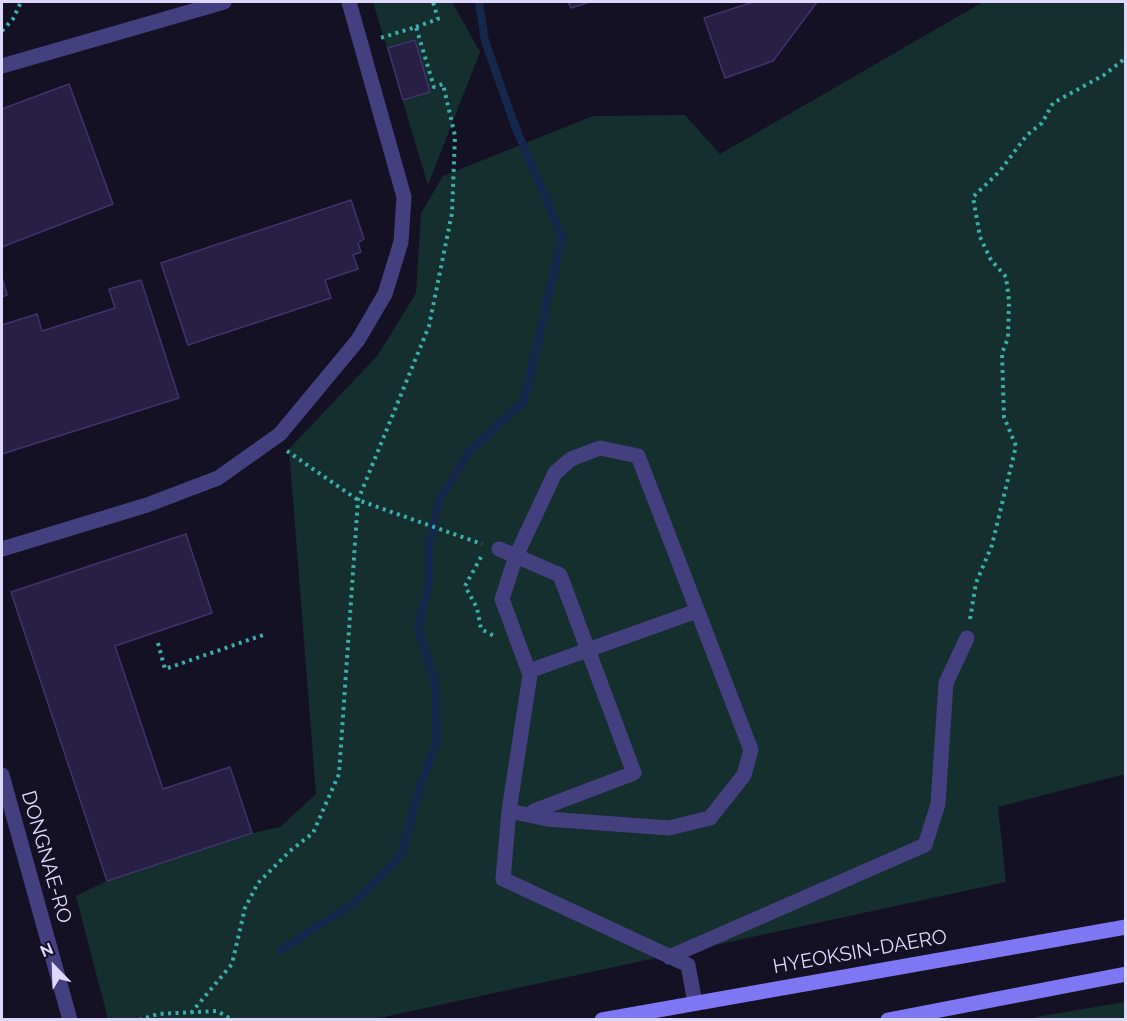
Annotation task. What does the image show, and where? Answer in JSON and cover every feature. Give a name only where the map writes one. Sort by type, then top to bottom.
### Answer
[{"type":"main road","name":"HYEOKSIN-DAERO","points":[[603,1020],[1125,927]]},
{"type":"main road","points":[[888,1020],[1125,974]]},
{"type":"street","points":[[2,66],[224,2]]},
{"type":"street","points":[[2,549],[147,505],[218,478],[280,434],[358,340],[385,294],[401,242],[404,197],[349,2]]},
{"type":"street","points":[[509,811],[547,819],[669,828],[710,818],[744,775],[751,750],[638,456],[600,448],[571,459],[555,473],[516,556],[502,599],[531,675],[509,811],[503,879],[688,965],[695,1003]]},
{"type":"street","points":[[499,549],[560,575],[634,773],[534,811],[529,815]]},
{"type":"street","points":[[529,671],[697,611]]},
{"type":"street","points":[[669,957],[925,845],[938,804],[946,683],[967,638]]},
{"type":"street","name":"DONGNAE-RO","points":[[2,775],[70,1020]]},
{"type":"path","points":[[2,31],[13,19],[21,2]]},
{"type":"path","points":[[361,44],[438,19],[433,2]]},
{"type":"path","points":[[191,1012],[232,964],[245,908],[258,883],[290,851],[313,833],[339,774],[358,500],[429,326],[452,213],[455,136],[442,84],[434,87],[417,27]]},
{"type":"path","points":[[967,638],[976,583],[992,544],[1016,446],[1004,417],[1002,353],[1008,338],[1009,300],[1006,277],[991,260],[980,237],[973,197],[1000,171],[1027,135],[1042,123],[1053,103],[1104,75],[1123,60],[1125,55]]},
{"type":"path","points":[[272,440],[358,500],[499,549]]},
{"type":"path","points":[[158,642],[165,669],[263,635]]},
{"type":"path","points":[[139,1020],[158,1014],[217,1011],[233,1020]]},
{"type":"green space","points":[[373,2],[452,2],[480,52],[428,185]]},
{"type":"green space","points":[[983,2],[1125,2],[1125,774],[998,807],[1006,882],[370,1020],[108,1019],[76,896],[107,881],[252,833],[280,827],[316,794],[289,449],[378,355],[416,293],[421,213],[443,176],[593,116],[685,115],[720,154]]},
{"type":"green space","points":[[1125,1002],[1125,1019],[1024,1019]]},
{"type":"building","points":[[568,2],[590,2],[571,8]]},
{"type":"building","points":[[753,2],[817,2],[773,61],[725,78],[704,18]]},
{"type":"building","points":[[415,40],[430,92],[403,100],[388,48]]},
{"type":"building","points":[[69,84],[113,204],[2,247],[2,109]]},
{"type":"building","points":[[351,200],[364,239],[358,243],[361,252],[353,255],[358,269],[325,280],[331,298],[188,345],[161,263]]},
{"type":"building","points":[[2,278],[7,295],[2,297]]},
{"type":"building","points":[[141,280],[179,398],[2,454],[2,325],[37,314],[42,331],[115,308],[109,289]]},
{"type":"building","points":[[186,534],[212,613],[115,646],[163,789],[230,767],[252,833],[107,881],[11,592]]},
{"type":"waterway","points":[[281,950],[355,902],[401,855],[421,783],[437,741],[435,683],[418,628],[429,583],[429,544],[440,498],[470,451],[524,401],[562,237],[515,126],[485,41],[479,2]]}]
